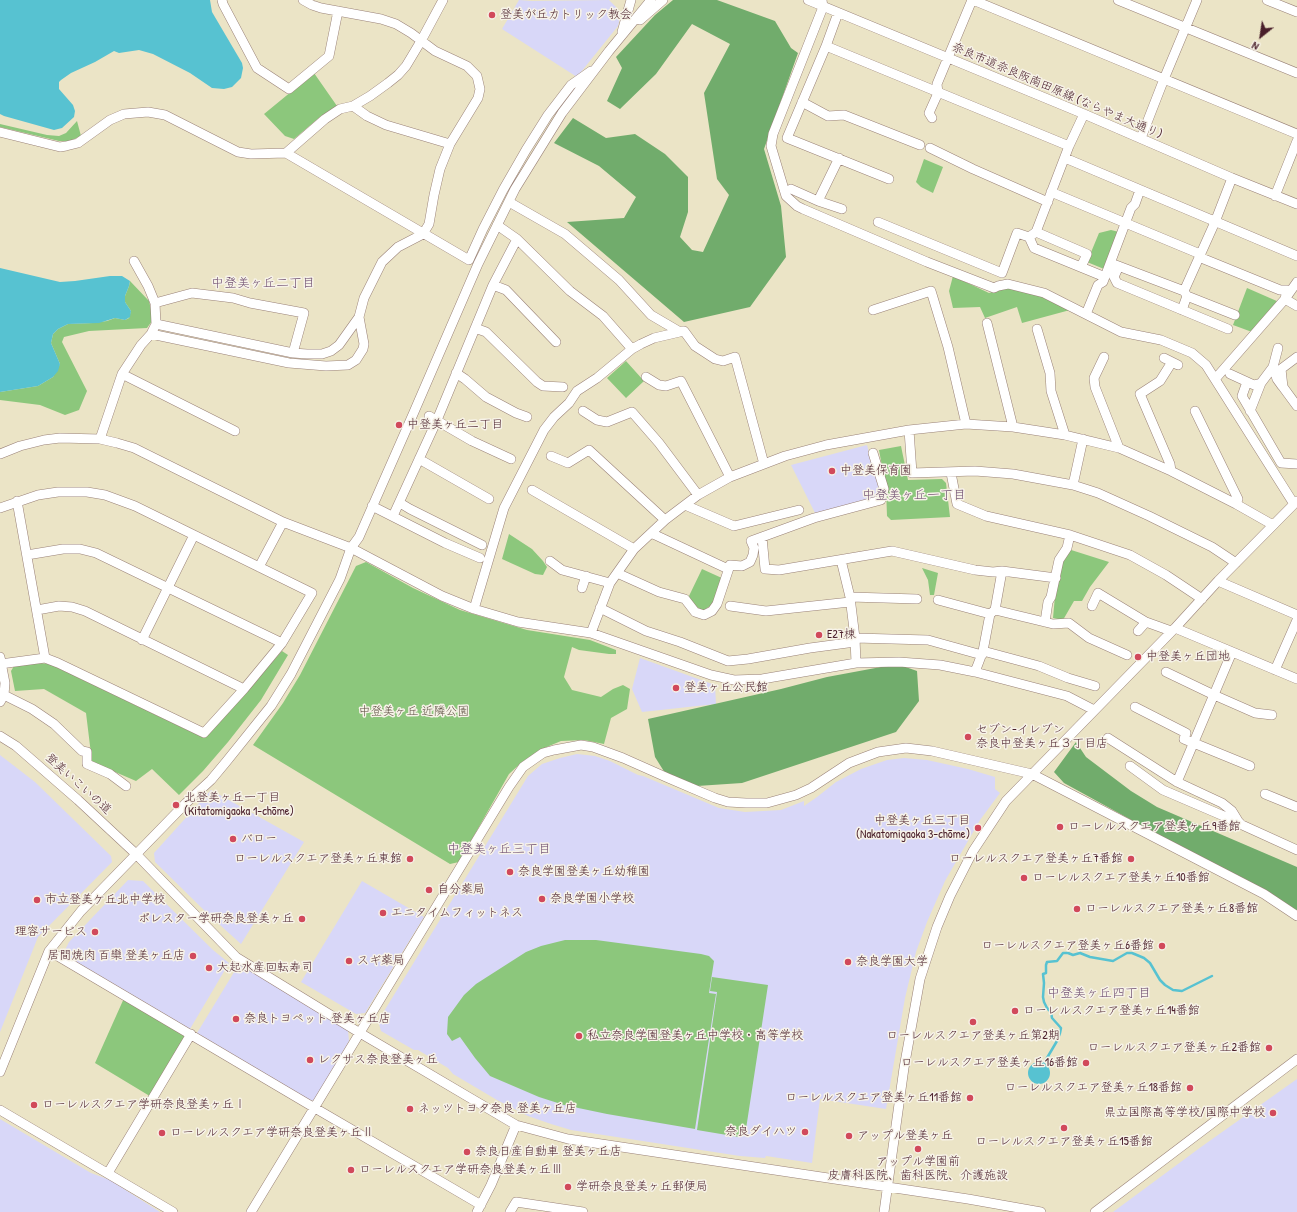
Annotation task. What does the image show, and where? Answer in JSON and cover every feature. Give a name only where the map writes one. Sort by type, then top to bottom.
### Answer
[{"type":"street","points":[[222,0],[257,68],[289,89],[329,56],[338,11]]},
{"type":"street","points":[[156,324],[293,353],[322,354],[334,349],[343,341],[359,317],[364,298],[382,262],[398,247],[423,234],[429,224],[440,169],[450,144],[478,98],[480,89],[479,80],[474,72],[467,66],[442,55],[421,42],[404,28],[388,21],[312,5],[304,0]]},
{"type":"street","points":[[286,153],[325,119],[340,109],[353,106],[379,90],[398,75],[406,66],[421,42],[444,0]]},
{"type":"street","points":[[623,0],[626,16]]},
{"type":"street","points":[[622,36],[631,0]]},
{"type":"street","points":[[0,1072],[49,950],[81,911],[210,780],[243,742],[271,706],[291,674],[340,579],[351,548],[359,537],[478,264],[508,202],[562,113],[650,0]]},
{"type":"street","points":[[622,36],[663,0]]},
{"type":"street","name":"奈良市道奈良阪南田原線 (ならやま大通り)","points":[[809,0],[823,4],[838,14],[1084,114],[1232,178],[1297,204]]},
{"type":"street","points":[[932,118],[929,113],[938,93],[937,84],[973,0],[1297,134]]},
{"type":"street","points":[[1118,0],[1297,73]]},
{"type":"street","points":[[1141,138],[1197,0]]},
{"type":"street","points":[[1267,0],[1297,12]]},
{"type":"street","points":[[823,4],[773,134],[771,146],[786,196],[797,206],[803,209],[940,267],[994,288],[1008,284],[1044,293],[1121,332],[1161,340],[1192,353],[1206,364],[1216,378],[1295,502],[1006,801],[974,851],[950,896],[920,979],[904,1068],[884,1212]]},
{"type":"street","points":[[838,14],[787,138],[889,179]]},
{"type":"street","points":[[826,46],[1069,146]]},
{"type":"street","points":[[0,132],[60,147],[78,143],[110,120],[117,117],[132,113],[148,112],[164,115],[238,152],[251,154],[286,153],[469,260],[503,190],[548,115],[571,85],[600,65]]},
{"type":"street","points":[[802,102],[828,116],[844,115],[920,145]]},
{"type":"street","points":[[353,106],[367,116],[386,125],[450,144]]},
{"type":"street","points":[[1084,114],[1069,146],[1048,202],[1033,234],[1034,248],[1104,279],[1110,286],[1117,283]]},
{"type":"street","points":[[1275,196],[1297,141]]},
{"type":"street","points":[[930,148],[973,169],[1048,202]]},
{"type":"street","points":[[818,201],[839,158]]},
{"type":"street","points":[[1065,158],[1297,256]]},
{"type":"street","points":[[1182,310],[1186,294],[1200,256],[1232,178]]},
{"type":"street","points":[[792,189],[818,201],[842,209]]},
{"type":"street","points":[[1140,190],[1135,204],[1131,208],[1125,223],[1114,264],[1114,277],[1117,283],[1228,329]]},
{"type":"street","points":[[1051,192],[1280,290],[1287,290],[1285,299]]},
{"type":"street","points":[[508,202],[565,234],[619,280],[651,315],[680,332]]},
{"type":"street","points":[[878,222],[1002,273],[1017,233],[1033,234],[1088,254],[1081,268]]},
{"type":"street","points":[[497,225],[517,239],[570,291],[603,316],[632,348]]},
{"type":"street","points":[[393,516],[419,459],[433,418],[456,372],[493,285],[517,239]]},
{"type":"street","points":[[100,439],[122,374],[141,344],[151,334],[156,324],[155,303],[148,286],[134,261]]},
{"type":"street","points":[[1086,314],[1098,285],[1114,264]]},
{"type":"street","points":[[1114,264],[1234,314]]},
{"type":"street","points":[[1216,378],[1285,299],[1297,282]]},
{"type":"street","points":[[493,285],[506,290],[556,342]]},
{"type":"street","points":[[873,310],[931,291],[948,348],[966,424]]},
{"type":"street","points":[[155,303],[192,293],[233,298],[250,303],[304,313],[293,353]]},
{"type":"street","points":[[1285,299],[1297,306]]},
{"type":"street","points":[[151,334],[289,363],[344,366],[356,360],[363,349],[364,344],[359,317]]},
{"type":"street","points":[[987,323],[1013,426]]},
{"type":"street","points":[[475,328],[486,332],[537,382],[543,386],[563,387]]},
{"type":"street","points":[[1037,330],[1050,373],[1051,391],[1065,435]]},
{"type":"street","points":[[474,609],[504,508],[544,430],[554,417],[569,403],[577,391],[597,378],[632,348],[654,338],[684,331],[695,346],[714,359],[722,361],[735,357],[764,464]]},
{"type":"street","points":[[1250,412],[1261,383],[1273,367],[1276,352],[1295,358]]},
{"type":"street","points":[[1104,357],[1094,378],[1119,448]]},
{"type":"street","points":[[1282,387],[1281,369],[1295,358]]},
{"type":"street","points":[[1171,362],[1160,381],[1140,394],[1170,464],[1171,471]]},
{"type":"street","points":[[1273,367],[1277,379],[1297,406]]},
{"type":"street","points":[[456,372],[486,397],[516,413],[527,417]]},
{"type":"street","points":[[122,374],[235,431]]},
{"type":"street","points":[[1230,374],[1254,385],[1261,383]]},
{"type":"street","points":[[646,378],[660,385],[666,386],[681,381],[730,477]]},
{"type":"street","points":[[1247,382],[1242,396],[1281,463],[1297,464]]},
{"type":"street","points":[[583,411],[597,420],[608,422],[632,412],[659,443],[698,495]]},
{"type":"street","points":[[1194,411],[1238,499],[1236,504]]},
{"type":"street","points":[[433,418],[472,441],[511,459]]},
{"type":"street","points":[[591,633],[610,583],[634,550],[665,520],[698,495],[730,477],[764,464],[826,444],[909,430],[966,424],[1013,426],[1065,435],[1119,448],[1171,471],[1236,504],[1273,525]]},
{"type":"street","points":[[909,430],[912,473],[974,471],[1013,474],[1073,485],[1098,493],[1149,516],[1212,547],[1236,563]]},
{"type":"street","points":[[0,454],[20,446],[44,440],[66,438],[100,439],[134,448],[283,522],[351,548],[442,596],[474,609],[518,622],[591,633],[711,675],[734,680],[762,679],[856,663],[899,662],[940,665],[975,672],[1067,696],[1094,710]]},
{"type":"street","points":[[1073,485],[1083,439]]},
{"type":"street","points":[[551,456],[568,463],[589,450],[665,520]]},
{"type":"street","points":[[617,573],[659,592],[685,599],[695,612],[704,615],[712,611],[717,604],[730,565],[742,566],[750,562],[754,548],[751,541],[814,518],[881,500],[884,489],[873,453]]},
{"type":"street","points":[[419,459],[489,499]]},
{"type":"street","points":[[951,472],[957,504],[986,516],[1070,535],[1130,555],[1166,575],[1202,599]]},
{"type":"street","points":[[532,490],[634,550]]},
{"type":"street","points":[[0,508],[38,495],[58,492],[96,493],[115,498],[135,506],[312,593],[282,643],[244,689],[204,733],[58,663],[44,658],[0,662],[5,683],[2,698],[32,710],[54,724],[82,751],[87,752],[88,764],[110,774],[126,786]]},
{"type":"street","points":[[17,501],[37,610],[44,658]]},
{"type":"street","points":[[400,502],[410,509],[482,545]]},
{"type":"street","points":[[685,505],[734,526],[799,510]]},
{"type":"street","points":[[372,506],[445,543],[480,558]]},
{"type":"street","points":[[259,566],[283,522]]},
{"type":"street","points":[[651,533],[728,569]]},
{"type":"street","points":[[142,640],[194,535]]},
{"type":"street","points":[[1046,622],[1048,602],[1051,597],[1056,578],[1059,560],[1067,548],[1070,535]]},
{"type":"street","points":[[762,537],[765,569],[779,570],[892,551],[975,570],[993,572],[1002,571],[1056,578]]},
{"type":"street","points":[[27,555],[63,548],[88,550],[104,556],[282,643]]},
{"type":"street","points":[[841,560],[850,599],[856,663]]},
{"type":"street","points":[[550,561],[562,570],[610,583]]},
{"type":"street","points":[[975,672],[982,653],[1002,571]]},
{"type":"street","points":[[582,588],[586,576]]},
{"type":"street","points":[[1218,581],[1297,615]]},
{"type":"street","points":[[1092,606],[1098,594],[1146,622],[1173,629],[1297,679]]},
{"type":"street","points":[[730,606],[766,611],[850,599],[917,599]]},
{"type":"street","points":[[938,600],[1053,624],[1069,623],[1089,638],[1127,655]]},
{"type":"street","points":[[37,610],[59,606],[79,608],[244,689]]},
{"type":"street","points":[[600,608],[646,631],[680,642],[728,661],[748,659],[855,640],[928,640],[1039,666],[1068,678],[1095,686]]},
{"type":"street","points":[[1275,670],[1297,620]]},
{"type":"street","points":[[1138,631],[1146,622]]},
{"type":"street","points":[[1176,782],[1232,652]]},
{"type":"street","points":[[1166,672],[1255,713],[1272,715]]},
{"type":"street","points":[[1135,707],[1186,733],[1184,739],[1250,766]]},
{"type":"street","name":"登美いこいの道","points":[[0,736],[16,746],[46,771],[136,854],[236,957],[360,1033],[516,1125],[568,1139],[968,1199],[1041,1212]]},
{"type":"street","points":[[1108,738],[1176,782],[1222,803],[1232,810],[1240,824]]},
{"type":"street","points":[[251,1212],[508,787],[523,767],[543,753],[581,745],[593,747],[623,758],[715,798],[728,802],[767,803],[811,788],[849,763],[878,752],[906,748],[932,751],[1032,774],[1264,894],[1297,916]]},
{"type":"street","points":[[1130,766],[1163,790],[1297,850]]},
{"type":"street","points":[[1265,794],[1297,807]]},
{"type":"street","points":[[49,950],[479,1208],[491,1185],[516,1125]]},
{"type":"street","points":[[108,1173],[191,1034]]},
{"type":"street","points":[[1095,1212],[1297,1059]]},
{"type":"street","points":[[0,1110],[173,1212]]},
{"type":"street","points":[[510,1212],[516,1202],[583,1212]]},
{"type":"shaded area","points":[[519,0],[609,0],[618,9],[620,17],[618,26],[577,77],[502,29]]},
{"type":"shaded area","points":[[867,445],[879,489],[876,495],[871,501],[815,513],[791,465]]},
{"type":"shaded area","points":[[640,658],[715,685],[716,704],[642,712],[632,689]]},
{"type":"shaded area","points":[[577,754],[595,756],[610,761],[638,775],[719,808],[745,812],[781,810],[804,801],[804,806],[836,782],[861,769],[887,760],[904,758],[927,760],[968,769],[995,777],[995,789],[1000,793],[980,820],[945,881],[916,952],[905,998],[886,1109],[820,1099],[812,1163],[766,1156],[765,1158],[740,1156],[571,1130],[551,1124],[528,1116],[497,1100],[453,1074],[448,1068],[418,1050],[414,1050],[381,1031],[378,1021],[528,776],[542,764]]},
{"type":"shaded area","name":"市立登美ケ丘北中学校","points":[[0,755],[35,782],[111,856],[112,862],[38,937],[0,1032]]},
{"type":"shaded area","points":[[211,790],[304,842],[241,944],[155,862],[154,853]]},
{"type":"shaded area","points":[[128,880],[143,881],[213,950],[229,963],[190,1029],[63,954],[69,942]]},
{"type":"shaded area","points":[[362,881],[424,917],[365,1013],[356,1014],[301,982]]},
{"type":"shaded area","points":[[239,964],[348,1030],[349,1041],[315,1100],[310,1101],[197,1033]]},
{"type":"shaded area","name":"県立国際高等学校/国際中学校","points":[[1297,1079],[1297,1212],[1113,1212],[1201,1147]]},
{"type":"shaded area","points":[[0,1119],[91,1173],[110,1180],[160,1212],[0,1212]]},
{"type":"green space","points":[[673,0],[717,0],[775,21],[791,48],[798,53],[764,149],[781,206],[786,257],[750,307],[684,322],[567,222],[624,218],[636,197],[599,166],[554,143],[573,118],[606,138],[635,134],[665,154],[688,177],[688,212],[680,237],[692,250],[703,252],[729,195],[717,179],[704,93],[730,44],[692,24],[656,74],[620,109],[607,101],[622,68],[616,57],[655,15]]},
{"type":"green space","points":[[314,73],[337,106],[320,117],[294,139],[285,136],[264,114]]},
{"type":"green space","points":[[77,121],[81,136],[70,141],[59,141],[0,127],[0,124],[47,135],[59,136],[66,133]]},
{"type":"green space","points":[[924,159],[943,167],[933,193],[921,187],[916,182]]},
{"type":"green space","points":[[1111,230],[1119,232],[1104,269],[1087,262],[1099,233]]},
{"type":"green space","points":[[953,276],[989,293],[1007,287],[1043,296],[1070,310],[1022,323],[1017,307],[985,318],[980,307],[953,308],[949,291]]},
{"type":"green space","points":[[130,281],[149,301],[152,321],[147,328],[89,331],[64,337],[62,342],[87,391],[79,410],[65,415],[40,405],[0,400],[0,392],[38,386],[53,377],[60,364],[51,343],[53,334],[58,329],[68,324],[93,323],[115,318],[125,320],[129,318],[131,311],[125,302],[125,296]]},
{"type":"green space","points":[[1247,288],[1279,302],[1252,332],[1233,325]]},
{"type":"green space","points":[[626,361],[644,381],[626,398],[607,378]]},
{"type":"green space","points":[[901,446],[908,480],[942,479],[946,483],[950,517],[891,520],[887,516],[886,488],[879,450]]},
{"type":"green space","points":[[509,534],[532,549],[543,561],[547,567],[543,575],[535,574],[502,559]]},
{"type":"green space","points":[[1068,549],[1109,562],[1090,587],[1082,601],[1074,601],[1063,620],[1053,618],[1055,596],[1062,561]]},
{"type":"green space","name":"中登美ヶ丘 近隣公園","points":[[366,562],[413,588],[460,610],[527,630],[590,640],[616,650],[616,654],[609,654],[579,650],[572,647],[564,677],[572,690],[601,697],[613,689],[623,685],[630,689],[627,709],[611,718],[604,744],[584,740],[561,741],[542,749],[522,762],[509,774],[459,862],[450,864],[253,745],[283,703],[300,675],[356,566]]},
{"type":"green space","points":[[922,568],[938,573],[934,595],[930,595],[928,580]]},
{"type":"green space","points":[[702,569],[724,579],[714,603],[703,611],[692,604],[689,596]]},
{"type":"green space","points":[[282,651],[288,655],[261,700],[203,771],[179,795],[152,769],[136,781],[92,762],[86,713],[44,689],[15,691],[11,671],[14,666],[39,663],[50,664],[204,738]]},
{"type":"green space","points":[[897,664],[917,671],[919,701],[896,732],[742,783],[697,786],[665,773],[655,757],[648,719],[827,677]]},
{"type":"green space","points":[[1076,742],[1086,757],[1131,791],[1157,807],[1297,867],[1297,911],[1064,783],[1054,772]]},
{"type":"green space","name":"私立奈良学園登美ヶ丘中学校・高等学校","points":[[565,940],[596,940],[701,954],[709,956],[714,961],[709,993],[716,994],[695,1129],[607,1114],[564,1105],[539,1097],[490,1076],[460,1037],[452,1041],[447,1034],[448,1017],[464,995],[476,984],[526,952],[541,946]]},
{"type":"green space","name":"私立奈良学園登美ヶ丘中学校・高等学校","points":[[712,977],[768,985],[746,1129],[740,1129],[739,1137],[697,1130],[717,992],[710,991]]},
{"type":"green space","points":[[125,996],[191,1034],[153,1098],[95,1063]]},
{"type":"water","points":[[0,0],[210,0],[212,12],[242,63],[243,68],[241,78],[232,87],[224,89],[212,88],[190,73],[153,54],[139,50],[119,53],[114,51],[71,73],[59,82],[59,89],[73,105],[75,111],[74,117],[62,128],[54,130],[4,116],[0,114]]},
{"type":"water","points":[[0,268],[60,282],[122,276],[130,281],[125,296],[125,302],[131,311],[130,317],[125,320],[115,318],[99,323],[68,324],[58,329],[53,334],[51,343],[60,364],[58,371],[53,377],[38,386],[0,392]]},
{"type":"water","points":[[1039,1062],[1047,1065],[1050,1073],[1047,1081],[1039,1084],[1031,1081],[1028,1073],[1031,1065]]},
{"type":"waterway","points":[[1044,1063],[1057,1041],[1061,1028],[1052,1018],[1051,1012],[1044,1002],[1043,974],[1046,973],[1047,962],[1057,961],[1063,953],[1073,955],[1080,953],[1090,957],[1113,961],[1127,953],[1132,953],[1144,958],[1150,963],[1160,980],[1173,990],[1182,991],[1212,976]]},
{"type":"place","name":"登美が丘カトリック教会","points":[[492,15]]},
{"type":"place","name":"中登美ヶ丘二丁目","points":[[399,425]]},
{"type":"place","name":"中登美保育園","points":[[832,471]]},
{"type":"place","name":"E27棟","points":[[819,635]]},
{"type":"place","name":"中登美ヶ丘団地","points":[[1138,657]]},
{"type":"place","name":"登美ヶ丘公民館","points":[[676,688]]},
{"type":"place","name":"セブン-イレブン 奈良中登美ヶ丘３丁目店","points":[[968,737]]},
{"type":"place","name":"北登美ヶ丘一丁目 (Kitatomigaoka 1-chōme)","points":[[176,805]]},
{"type":"place","name":"ローレルスクエア登美ヶ丘9番館","points":[[1060,827]]},
{"type":"place","name":"中登美ヶ丘三丁目 (Nakatomigaoka 3-chōme)","points":[[978,828]]},
{"type":"place","name":"バロー","points":[[233,839]]},
{"type":"place","name":"ローレルスクエア登美ヶ丘東館","points":[[410,859]]},
{"type":"place","name":"ローレルスクエア登美ヶ丘7番館","points":[[1131,859]]},
{"type":"place","name":"奈良学園登美ヶ丘幼稚園","points":[[510,872]]},
{"type":"place","name":"ローレルスクエア登美ヶ丘10番館","points":[[1024,878]]},
{"type":"place","name":"自分薬局","points":[[429,890]]},
{"type":"place","name":"奈良学園小学校","points":[[542,899]]},
{"type":"place","name":"市立登美ケ丘北中学校","points":[[37,900]]},
{"type":"place","name":"ローレルスクエア登美ヶ丘8番館","points":[[1077,909]]},
{"type":"place","name":"エニタイムフィットネス","points":[[383,913]]},
{"type":"place","name":"ポレスター学研奈良登美ヶ丘","points":[[302,919]]},
{"type":"place","name":"理容サービス","points":[[95,932]]},
{"type":"place","name":"ローレルスクエア登美ヶ丘6番館","points":[[1162,946]]},
{"type":"place","name":"居間焼肉 百欒 登美ヶ丘店","points":[[193,956]]},
{"type":"place","name":"スギ薬局","points":[[349,961]]},
{"type":"place","name":"奈良学園大学","points":[[848,962]]},
{"type":"place","name":"大起水産回転寿司","points":[[209,968]]},
{"type":"place","name":"ローレルスクエア登美ヶ丘14番館","points":[[1015,1011]]},
{"type":"place","name":"奈良トヨペット 登美ヶ丘店","points":[[236,1019]]},
{"type":"place","name":"ローレルスクエア登美ヶ丘第2期","points":[[973,1022]]},
{"type":"place","name":"私立奈良学園登美ヶ丘中学校・高等学校","points":[[579,1036]]},
{"type":"place","name":"ローレルスクエア登美ヶ丘2番館","points":[[1269,1048]]},
{"type":"place","name":"レクサス奈良登美ヶ丘","points":[[310,1060]]},
{"type":"place","name":"ローレルスクエア登美ヶ丘16番館","points":[[1086,1063]]},
{"type":"place","name":"ローレルスクエア登美ヶ丘18番館","points":[[1190,1088]]},
{"type":"place","name":"ローレルスクエア登美ヶ丘11番館","points":[[970,1098]]},
{"type":"place","name":"ローレルスクエア学研奈良登美ヶ丘Ⅰ","points":[[34,1105]]},
{"type":"place","name":"ネッツトヨタ奈良 登美ヶ丘店","points":[[410,1109]]},
{"type":"place","name":"県立国際高等学校/国際中学校","points":[[1273,1113]]},
{"type":"place","name":"ローレルスクエア登美ヶ丘15番館","points":[[1064,1128]]},
{"type":"place","name":"奈良ダイハツ","points":[[805,1132]]},
{"type":"place","name":"ローレルスクエア学研奈良登美ヶ丘Ⅱ","points":[[162,1133]]},
{"type":"place","name":"アップル登美ヶ丘","points":[[849,1136]]},
{"type":"place","name":"アップル学園前 皮膚科医院、歯科医院、介護施設","points":[[918,1149]]},
{"type":"place","name":"奈良日産自動車 登美ヶ丘店","points":[[467,1152]]},
{"type":"place","name":"ローレルスクエア学研奈良登美ヶ丘Ⅲ","points":[[351,1170]]},
{"type":"place","name":"学研奈良登美ヶ丘郵便局","points":[[568,1187]]},
{"type":"district","name":"中登美ヶ丘二丁目","points":[[263,284]]},
{"type":"district","name":"中登美ヶ丘一丁目","points":[[914,496]]},
{"type":"district","name":"中登美ヶ丘三丁目","points":[[499,850]]},
{"type":"district","name":"中登美ヶ丘四丁目","points":[[1099,994]]}]
